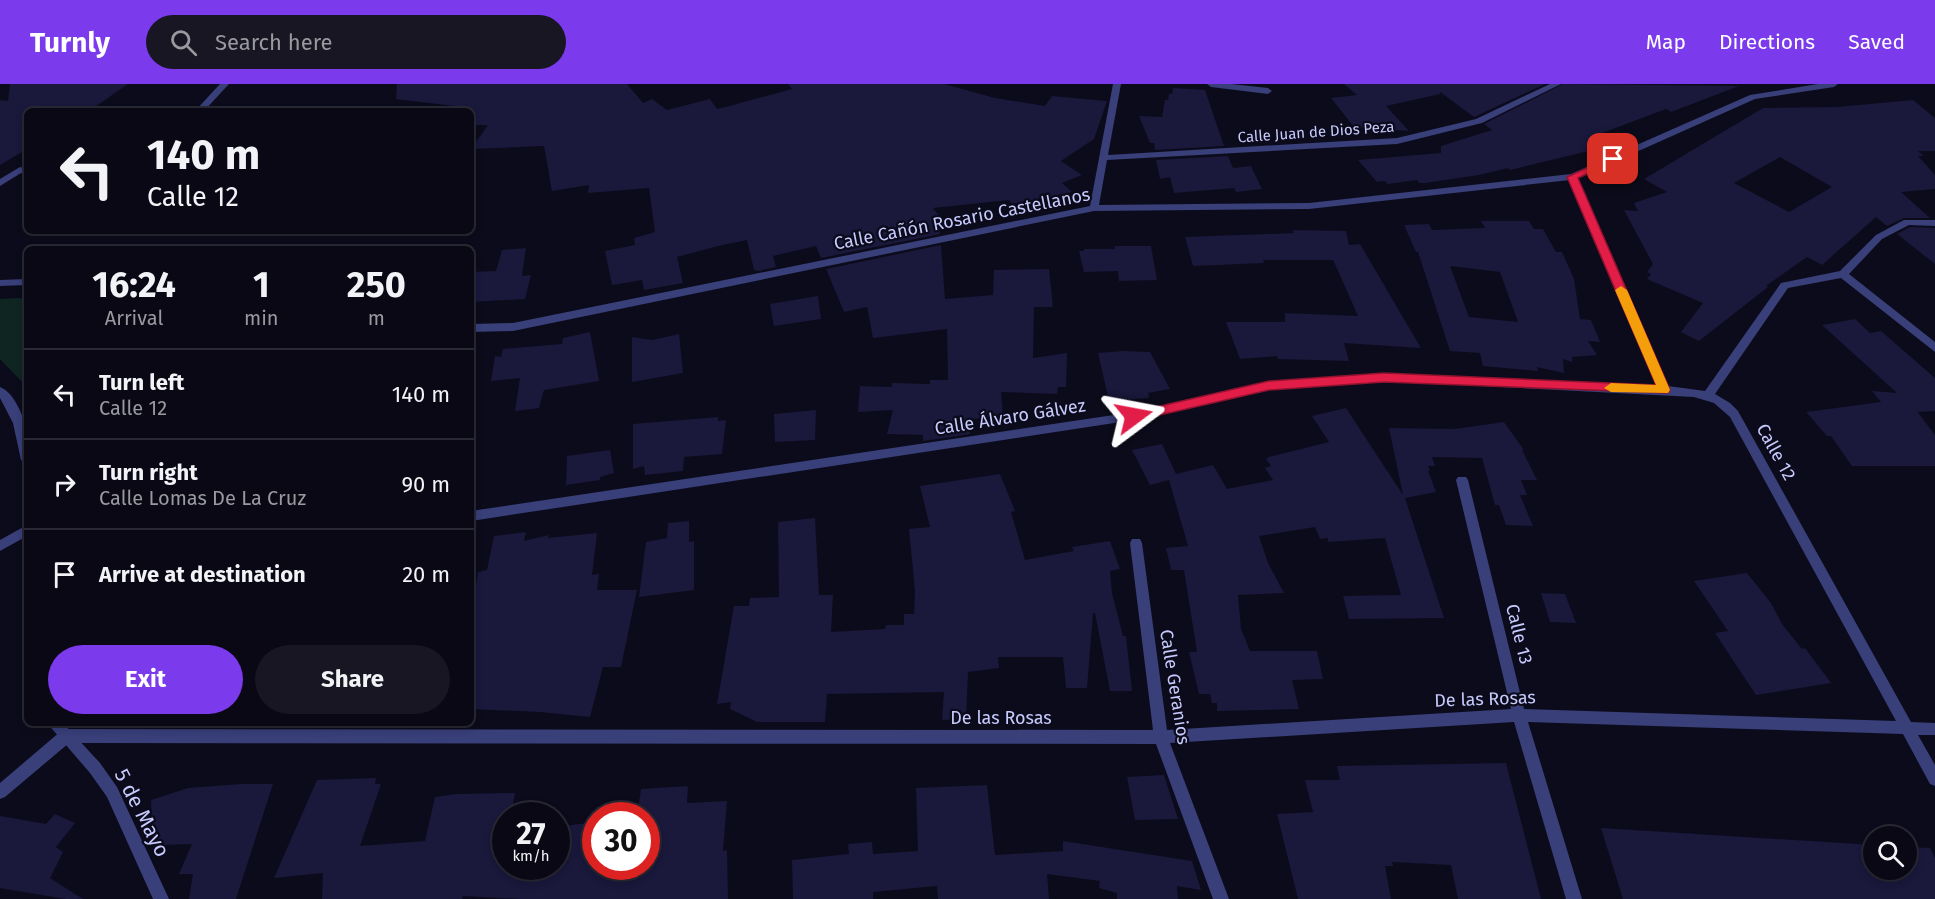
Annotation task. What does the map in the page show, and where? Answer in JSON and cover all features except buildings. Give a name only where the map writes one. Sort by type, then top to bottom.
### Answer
[{"type":"street","points":[[202,108],[225,84]]},
{"type":"street","points":[[1094,208],[1117,84]]},
{"type":"street","points":[[1211,84],[1268,91]]},
{"type":"street","name":"Calle Juan de Dios Peza","points":[[1102,158],[1398,141],[1479,122],[1557,84]]},
{"type":"street","name":"Calle Cañón Rosario Castellanos","points":[[474,328],[513,327],[1094,208],[1309,206],[1573,177],[1753,98],[1834,84]]},
{"type":"street","points":[[0,183],[20,170],[24,171]]},
{"type":"street","points":[[1573,177],[1664,390],[1709,394],[1785,285],[1843,274],[1879,237],[1907,222],[1935,223]]},
{"type":"street","points":[[1843,274],[1935,348]]},
{"type":"street","points":[[0,283],[24,282]]},
{"type":"street","name":"Calle Álvaro Gálvez","points":[[474,516],[1134,416],[1269,386],[1384,377],[1664,390]]},
{"type":"street","points":[[0,391],[7,397],[21,430],[24,445]]},
{"type":"street","name":"Calle 12","points":[[1709,394],[1724,403],[1734,414],[1909,728],[1935,779]]},
{"type":"street","name":"Calle 13","points":[[1462,480],[1519,715],[1574,899]]},
{"type":"street","points":[[0,546],[24,532]]},
{"type":"street","name":"Calle Geranios","points":[[1136,543],[1161,737],[1221,899]]},
{"type":"street","name":"De las Rosas","points":[[66,736],[1161,737],[1519,715],[1935,729]]},
{"type":"street","name":"5 de Mayo","points":[[57,726],[95,768],[112,792],[161,899]]},
{"type":"street","points":[[0,792],[66,736]]},
{"type":"green space","points":[[0,299],[24,299],[24,384],[0,359]]},
{"type":"slow traffic","points":[[1611,388],[1664,390],[1621,290]]},
{"type":"route","points":[[1134,416],[1269,386],[1384,377],[1664,390],[1573,177],[1613,159]]}]
